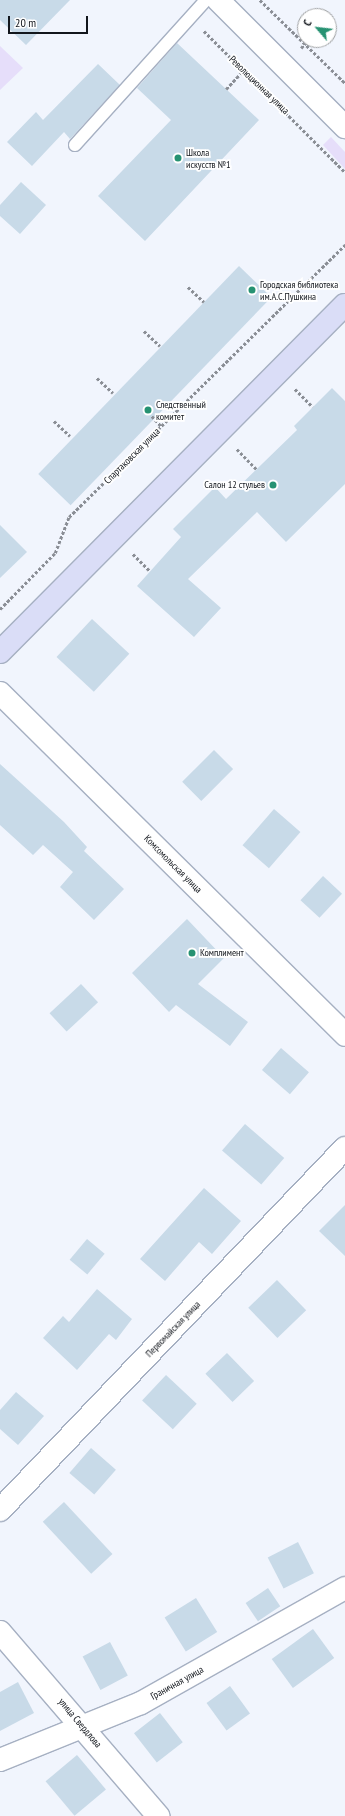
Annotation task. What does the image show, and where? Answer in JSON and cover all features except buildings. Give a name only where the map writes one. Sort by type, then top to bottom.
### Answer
[{"type":"main road","points":[[0,652],[345,305]]},
{"type":"street","points":[[218,0],[345,127]]},
{"type":"street","name":"Комсомольская улица","points":[[0,693],[345,1035]]},
{"type":"street","name":"Первомайская улица","points":[[0,1510],[345,1148]]},
{"type":"street","name":"Граничная улица","points":[[0,1760],[85,1727],[141,1703],[345,1588]]},
{"type":"street","name":"улица Свердлова","points":[[0,1632],[85,1727],[158,1816]]},
{"type":"lane","points":[[76,145],[189,17],[206,0]]},
{"type":"path","points":[[260,0],[345,83]]},
{"type":"path","name":"Революционная улица","points":[[189,17],[345,172]]},
{"type":"path","points":[[226,88],[244,70]]},
{"type":"path","name":"Спартаковская улица","points":[[0,609],[55,552],[69,517],[162,427],[345,244]]},
{"type":"path","points":[[188,287],[204,302]]},
{"type":"path","points":[[144,331],[160,346]]},
{"type":"path","points":[[97,378],[113,394]]},
{"type":"path","points":[[152,416],[162,427]]},
{"type":"path","points":[[54,420],[70,436]]},
{"type":"path","points":[[244,456],[256,469]]},
{"type":"shaded area","points":[[0,46],[23,68],[0,90]]},
{"type":"shaded area","points":[[331,137],[345,152],[345,169],[323,145]]},
{"type":"place","name":"Школа искусств №1","points":[[178,158]]},
{"type":"place","name":"Городская библиотека им.А.С.Пушкина","points":[[252,290]]},
{"type":"place","name":"Следственный комитет","points":[[148,410]]},
{"type":"place","name":"Салон 12 стульев","points":[[273,485]]},
{"type":"place","name":"Комплимент","points":[[192,953]]}]
